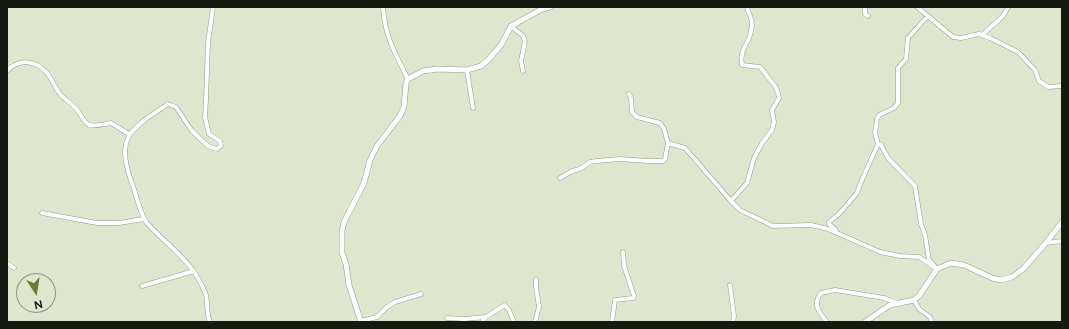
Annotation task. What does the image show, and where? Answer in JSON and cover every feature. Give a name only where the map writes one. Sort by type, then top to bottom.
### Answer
[{"type":"street","points":[[210,322],[206,310],[206,296],[201,283],[194,272],[144,219],[125,162],[124,146],[129,134],[168,104],[176,107],[192,131],[208,146],[217,148],[221,146],[220,141],[209,134],[205,116],[208,43],[213,7]]},
{"type":"street","points":[[383,7],[384,24],[391,44],[408,79]]},
{"type":"street","points":[[421,294],[395,302],[387,307],[377,317],[361,322],[349,285],[346,264],[342,253],[342,231],[344,222],[364,183],[370,160],[377,146],[400,116],[404,107],[406,83],[408,79],[423,71],[437,69],[467,70],[481,66],[501,45],[511,26],[542,9],[550,7]]},
{"type":"street","points":[[731,202],[747,183],[754,158],[762,143],[772,130],[774,122],[772,110],[779,98],[775,86],[760,67],[742,65],[741,56],[751,32],[752,17],[747,7]]},
{"type":"street","points":[[865,7],[865,14],[868,16]]},
{"type":"street","points":[[917,7],[953,37],[961,38],[979,34],[982,35],[1018,52],[1035,70],[1039,81],[1048,87],[1062,86]]},
{"type":"street","points":[[982,35],[1003,16],[1008,7]]},
{"type":"street","points":[[928,16],[908,38],[906,59],[898,68],[898,103],[894,108],[879,115],[875,133],[878,144],[881,145],[888,158],[915,186],[929,260],[936,269]]},
{"type":"street","points":[[511,26],[523,36],[525,41],[521,61],[523,71]]},
{"type":"street","points":[[7,71],[15,63],[21,62],[28,62],[38,66],[47,73],[60,94],[77,110],[87,123],[96,125],[110,123],[129,134]]},
{"type":"street","points":[[467,70],[473,108]]},
{"type":"street","points":[[560,178],[572,171],[580,169],[590,162],[620,159],[663,161],[668,143],[664,129],[660,122],[637,117],[632,112],[631,98],[629,94]]},
{"type":"street","points":[[668,143],[685,148],[731,202],[740,210],[773,226],[811,225],[840,233]]},
{"type":"street","points":[[878,144],[860,182],[857,194],[829,224],[840,233],[862,245],[880,252],[900,256],[919,257],[936,269]]},
{"type":"street","points":[[42,213],[97,223],[119,223],[144,219]]},
{"type":"street","points":[[865,322],[879,311],[890,305],[914,300],[919,296],[936,269],[951,263],[969,267],[992,278],[1002,280],[1012,277],[1023,270],[1062,222]]},
{"type":"street","points":[[1046,243],[1062,241]]},
{"type":"street","points":[[612,322],[615,300],[633,298],[634,296],[624,266],[623,252]]},
{"type":"street","points":[[7,263],[14,268]]},
{"type":"street","points":[[142,286],[194,272]]},
{"type":"street","points":[[535,322],[539,307],[536,279]]},
{"type":"street","points":[[730,285],[734,316],[732,322]]},
{"type":"street","points":[[827,322],[816,306],[816,300],[821,293],[834,290],[884,298],[898,303]]},
{"type":"street","points":[[914,300],[917,302],[919,309],[930,317],[932,322]]},
{"type":"street","points":[[482,322],[486,317],[505,305],[514,322]]},
{"type":"street","points":[[448,318],[464,319],[486,317]]}]
